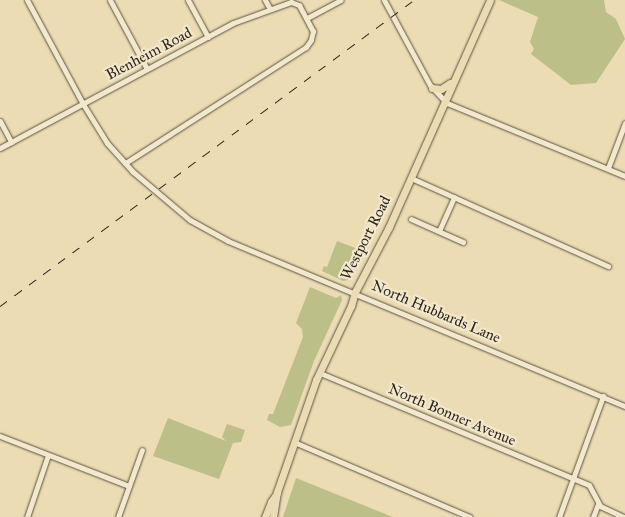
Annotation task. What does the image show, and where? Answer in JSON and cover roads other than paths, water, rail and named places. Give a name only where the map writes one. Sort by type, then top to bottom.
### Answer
[{"type":"main road","name":"Westport Road","points":[[273,517],[277,492],[320,373],[351,306],[355,292],[374,258],[411,178],[490,0]]},
{"type":"main road","points":[[432,88],[441,89],[452,82]]},
{"type":"main road","name":"Westport Road","points":[[265,517],[277,492]]},
{"type":"street","name":"North Hubbards Lane","points":[[27,0],[83,104],[107,143],[125,163],[185,217],[228,241],[355,292],[625,406]]},
{"type":"street","points":[[110,0],[147,69]]},
{"type":"street","points":[[188,0],[208,37]]},
{"type":"street","points":[[265,0],[270,9]]},
{"type":"street","points":[[125,163],[306,47],[313,36],[312,27],[307,18],[341,0]]},
{"type":"street","points":[[384,0],[432,88],[444,100],[474,116],[551,148],[570,152],[625,176]]},
{"type":"street","name":"Blenheim Road","points":[[0,148],[245,18],[295,2],[307,18]]},
{"type":"street","points":[[0,121],[11,142]]},
{"type":"street","points":[[608,168],[625,123]]},
{"type":"street","points":[[411,178],[608,266]]},
{"type":"street","points":[[439,231],[454,197]]},
{"type":"street","points":[[411,219],[463,242]]},
{"type":"street","name":"North Bonner Avenue","points":[[320,373],[589,485],[598,504]]},
{"type":"street","points":[[559,517],[603,396]]},
{"type":"street","points":[[0,436],[129,486]]},
{"type":"street","points":[[294,442],[470,517]]},
{"type":"street","points":[[118,517],[142,450]]},
{"type":"street","points":[[27,517],[48,455]]},
{"type":"street","points":[[593,517],[598,504],[624,517]]},
{"type":"railway","points":[[0,306],[414,0]]}]
